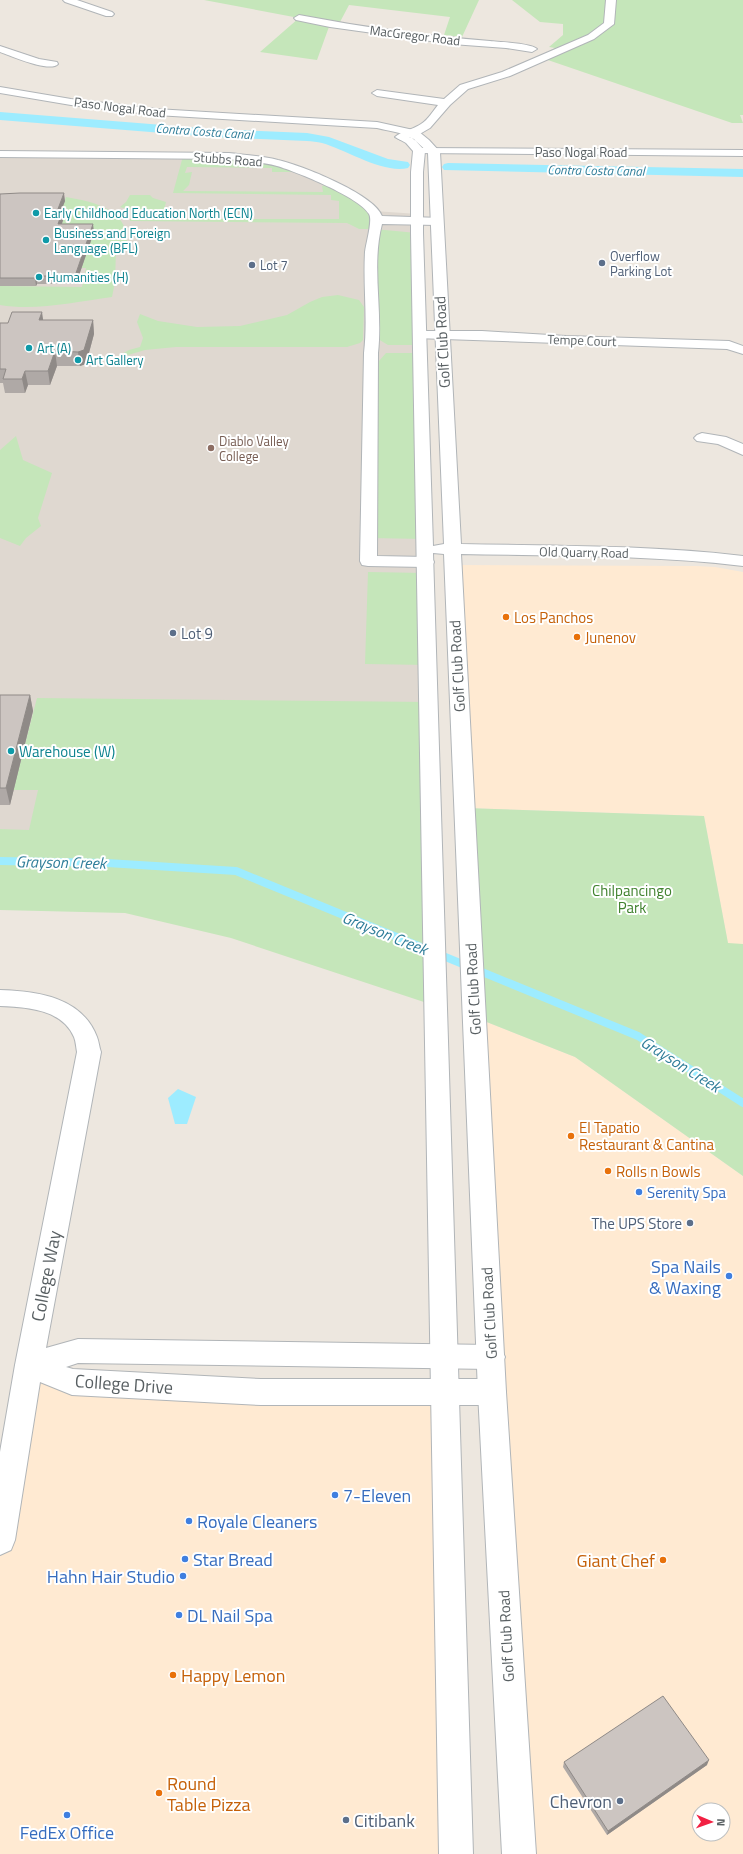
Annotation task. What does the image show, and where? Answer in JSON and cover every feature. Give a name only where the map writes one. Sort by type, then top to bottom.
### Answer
[{"type":"street","points":[[68,0],[109,14]]},
{"type":"street","points":[[401,137],[414,133],[426,126],[446,103],[464,87],[506,74],[591,37],[609,24],[611,0]]},
{"type":"street","name":"MacGregor Road","points":[[299,18],[330,24],[452,41],[559,51]]},
{"type":"street","points":[[0,49],[37,62],[53,64]]},
{"type":"street","points":[[532,49],[542,58]]},
{"type":"street","name":"Paso Nogal Road","points":[[0,90],[71,102],[156,112],[377,125],[414,133]]},
{"type":"street","points":[[377,93],[446,103]]},
{"type":"street","name":"Paso Nogal Road","points":[[313,122],[364,128],[401,137],[410,141],[420,151],[743,153]]},
{"type":"street","points":[[414,133],[434,152]]},
{"type":"street","name":"Golf Club Road","points":[[420,151],[417,172],[420,335],[456,1854]]},
{"type":"street","name":"Golf Club Road","points":[[434,152],[492,1392],[519,1854]]},
{"type":"street","name":"Stubbs Road","points":[[0,154],[229,156],[255,159],[280,164],[331,184],[357,198],[374,211],[377,220]]},
{"type":"street","points":[[377,220],[437,221]]},
{"type":"street","name":"Old Quarry Road","points":[[377,220],[372,236],[371,259],[374,328],[371,353],[368,555],[696,566],[743,572]]},
{"type":"street","name":"Tempe Court","points":[[420,335],[482,335],[566,340],[729,345],[742,350]]},
{"type":"street","points":[[702,438],[721,440],[743,450]]},
{"type":"street","name":"Old Quarry Road","points":[[453,557],[677,554],[743,561]]},
{"type":"street","name":"College Way","points":[[0,998],[23,998],[46,1003],[72,1017],[84,1034],[89,1052],[29,1365],[0,1540]]},
{"type":"street","name":"College Drive","points":[[29,1365],[78,1351],[491,1357]]},
{"type":"street","name":"College Drive","points":[[29,1365],[72,1382],[261,1392],[492,1392]]},
{"type":"shaded area","name":"Diablo Valley College","points":[[0,154],[229,156],[304,172],[374,211],[418,214],[434,914],[0,846]]},
{"type":"shaded area","points":[[453,565],[696,566],[715,567],[743,572],[743,944],[728,944],[704,816],[465,808]]},
{"type":"shaded area","points":[[474,1017],[575,1057],[743,1176],[743,1854],[519,1854]]},
{"type":"shaded area","points":[[29,1365],[72,1382],[445,1392],[457,1854],[0,1854],[0,1540]]},
{"type":"green space","points":[[204,0],[479,0],[462,37],[444,35],[450,17],[349,5],[340,22],[330,24],[317,60],[260,52],[299,18]]},
{"type":"green space","points":[[512,0],[743,0],[743,115],[740,115],[743,123],[732,123],[542,58],[558,51],[551,50],[555,48],[549,47],[563,35],[563,24],[540,22]]},
{"type":"green space","points":[[183,156],[255,159],[304,172],[272,172],[272,168],[187,167],[185,173],[192,172],[189,185],[183,191],[323,192],[322,186],[331,184],[374,211],[374,229],[417,233],[420,345],[388,345],[373,336],[373,229],[359,229],[347,223],[130,221],[130,219],[339,219],[339,201],[331,200],[331,195],[173,193]]},
{"type":"green space","points":[[130,195],[150,195],[153,198],[166,202],[164,210],[130,210],[120,207],[126,202]]},
{"type":"green space","points":[[66,197],[88,202],[108,209],[116,215],[122,223],[126,232],[127,244],[116,250],[115,282],[112,297],[42,306],[14,307],[0,305],[0,286],[82,287],[86,268],[0,267],[0,231],[59,217]]},
{"type":"green space","points":[[338,295],[359,300],[364,307],[363,340],[360,343],[347,347],[176,347],[145,350],[111,360],[129,350],[140,347],[143,338],[137,322],[140,314],[158,321],[197,327],[240,326],[287,315],[322,297]]},
{"type":"green space","points":[[386,353],[421,353],[425,539],[369,538],[371,370]]},
{"type":"green space","points":[[16,436],[23,460],[52,473],[38,518],[41,526],[26,538],[20,546],[0,538],[0,450]]},
{"type":"green space","points":[[368,572],[426,573],[428,665],[365,664]]},
{"type":"green space","points":[[37,698],[429,702],[436,1006],[231,938],[125,913],[0,910],[0,829],[29,830],[38,790],[13,790]]},
{"type":"green space","name":"Chilpancingo Park","points":[[465,808],[704,816],[728,943],[743,944],[743,1176],[575,1057],[474,1017]]},
{"type":"water","points":[[178,1089],[196,1097],[187,1124],[175,1124],[168,1098]]},
{"type":"building","points":[[64,193],[58,209],[63,210],[58,224],[93,224],[75,276],[0,278],[0,194]]},
{"type":"building","points":[[12,312],[42,312],[39,320],[93,320],[84,350],[78,352],[55,351],[48,371],[25,371],[22,379],[3,379],[6,369],[0,369],[0,323],[8,323]]},
{"type":"building","name":"Warehouse (W)","points":[[0,695],[30,695],[6,788],[0,788]]},
{"type":"building","name":"Chevron","points":[[663,1696],[709,1760],[608,1831],[564,1762]]},
{"type":"waterway","name":"Contra Costa Canal","points":[[0,116],[213,133],[307,137],[325,140],[386,163],[404,165]]},
{"type":"waterway","name":"Contra Costa Canal","points":[[448,167],[743,173]]},
{"type":"waterway","name":"Grayson Creek","points":[[0,861],[107,863],[236,871],[638,1036],[743,1103]]},
{"type":"place","name":"Early Childhood Education North (ECN)","points":[[36,213]]},
{"type":"place","name":"Business and Foreign Language (BFL)","points":[[46,240]]},
{"type":"place","name":"Overflow Parking Lot","points":[[602,263]]},
{"type":"place","name":"Lot 7","points":[[252,265]]},
{"type":"place","name":"Humanities (H)","points":[[39,277]]},
{"type":"place","name":"Art (A)","points":[[29,348]]},
{"type":"place","name":"Art Gallery","points":[[78,360]]},
{"type":"place","name":"Diablo Valley College","points":[[211,448]]},
{"type":"place","name":"Los Panchos","points":[[506,617]]},
{"type":"place","name":"Lot 9","points":[[173,633]]},
{"type":"place","name":"Junenov","points":[[577,637]]},
{"type":"place","name":"Warehouse (W)","points":[[11,751]]},
{"type":"place","name":"El Tapatio Restaurant & Cantina","points":[[571,1136]]},
{"type":"place","name":"Rolls n Bowls","points":[[608,1171]]},
{"type":"place","name":"Serenity Spa","points":[[639,1192]]},
{"type":"place","name":"The UPS Store","points":[[690,1223]]},
{"type":"place","name":"Spa Nails & Waxing","points":[[729,1276]]},
{"type":"place","name":"7-Eleven","points":[[335,1495]]},
{"type":"place","name":"Royale Cleaners","points":[[189,1521]]},
{"type":"place","name":"Star Bread","points":[[185,1559]]},
{"type":"place","name":"Giant Chef","points":[[663,1560]]},
{"type":"place","name":"Hahn Hair Studio","points":[[183,1576]]},
{"type":"place","name":"DL Nail Spa","points":[[179,1615]]},
{"type":"place","name":"Happy Lemon","points":[[173,1675]]},
{"type":"place","name":"Round Table Pizza","points":[[159,1793]]},
{"type":"place","name":"Chevron","points":[[620,1801]]},
{"type":"place","name":"FedEx Office","points":[[67,1815]]},
{"type":"place","name":"Citibank","points":[[346,1820]]}]
